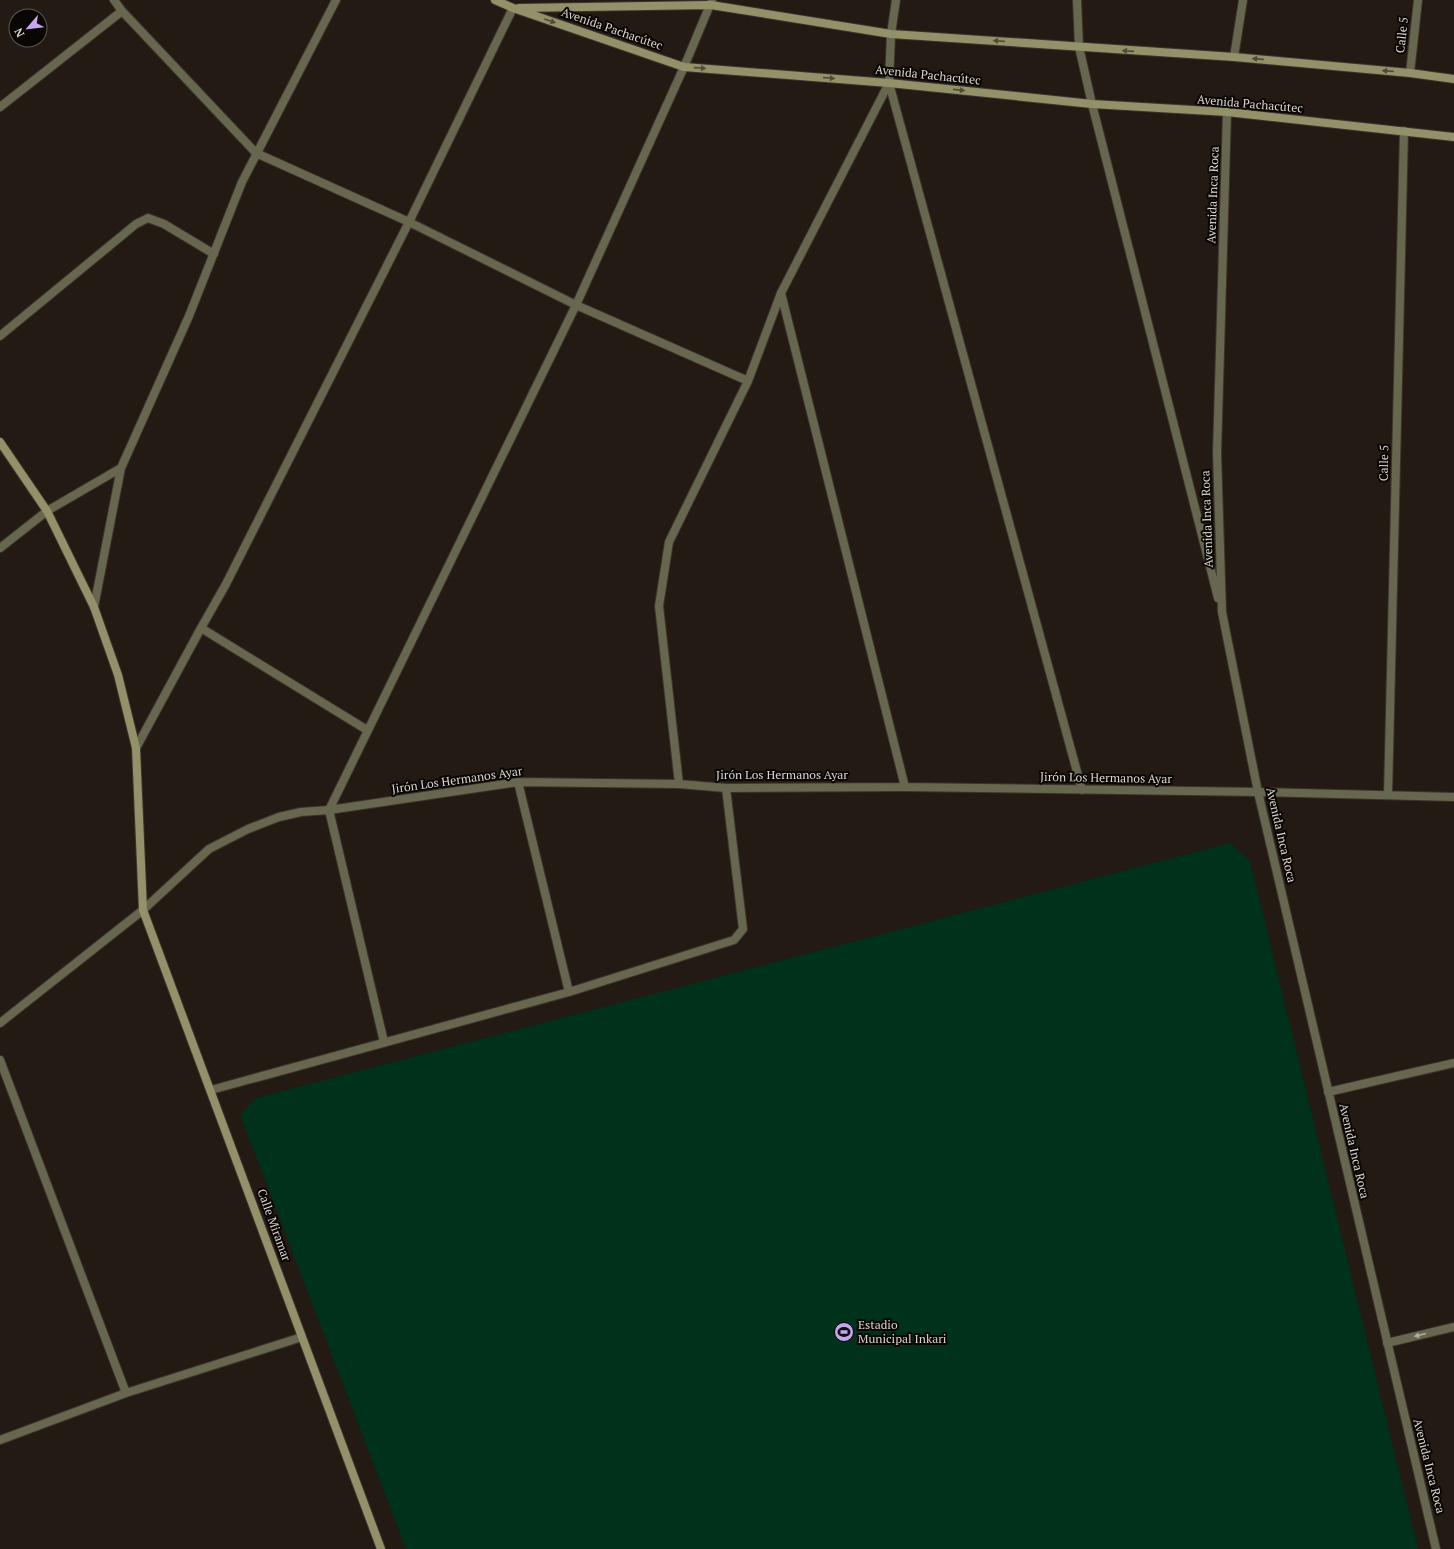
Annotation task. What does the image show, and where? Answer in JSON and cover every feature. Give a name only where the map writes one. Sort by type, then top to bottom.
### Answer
[{"type":"street","points":[[114,0],[122,11],[256,153],[409,222],[576,305],[748,381]]},
{"type":"street","points":[[94,608],[121,468],[189,316],[242,182],[336,0]]},
{"type":"street","points":[[136,748],[226,584],[409,222],[513,8],[495,0]]},
{"type":"street","points":[[896,0],[891,34],[890,83],[1082,790]]},
{"type":"street","points":[[1077,0],[1079,47],[1092,104],[1222,612]]},
{"type":"street","points":[[1234,57],[1243,0]]},
{"type":"street","name":"Calle 5","points":[[1410,73],[1418,0]]},
{"type":"street","name":"Avenida Pachacútec","points":[[513,8],[638,3],[711,3],[891,34],[1234,57],[1410,73],[1454,80]]},
{"type":"street","points":[[384,1042],[329,810],[576,305],[684,67],[711,3]]},
{"type":"street","name":"Avenida Pachacútec","points":[[513,8],[684,67],[890,83],[1092,104],[1227,112],[1454,137]]},
{"type":"street","points":[[0,107],[122,11]]},
{"type":"street","points":[[679,784],[659,606],[669,542],[748,381],[781,293],[890,83]]},
{"type":"street","name":"Avenida Inca Roca","points":[[1227,112],[1217,453],[1222,612],[1258,792],[1436,1549]]},
{"type":"street","name":"Calle 5","points":[[1388,795],[1404,131]]},
{"type":"street","points":[[0,336],[136,224],[148,218],[164,224],[214,254]]},
{"type":"street","points":[[781,293],[905,787]]},
{"type":"street","name":"Calle Miramar","points":[[0,442],[47,511],[94,608],[118,675],[136,748],[143,910],[381,1549]]},
{"type":"street","points":[[0,548],[47,511],[121,468]]},
{"type":"street","points":[[201,628],[368,730]]},
{"type":"street","points":[[518,782],[569,992]]},
{"type":"street","name":"Jirón Los Hermanos Ayar","points":[[0,1023],[143,910],[209,849],[248,829],[279,817],[302,812],[329,810],[518,782],[679,784],[726,788],[905,787],[1258,792],[1454,797]]},
{"type":"street","points":[[211,1090],[569,992],[734,940],[743,928],[726,788]]},
{"type":"street","points":[[0,1060],[126,1393]]},
{"type":"street","points":[[1328,1092],[1454,1063]]},
{"type":"street","points":[[1387,1343],[1454,1327]]},
{"type":"street","points":[[0,1440],[126,1393],[302,1337]]},
{"type":"green space","name":"Estadio Municipal Inkari","points":[[1230,843],[1250,861],[1418,1549],[406,1549],[240,1115],[256,1098]]},
{"type":"place","name":"Estadio Municipal Inkari","points":[[844,1332]]}]
